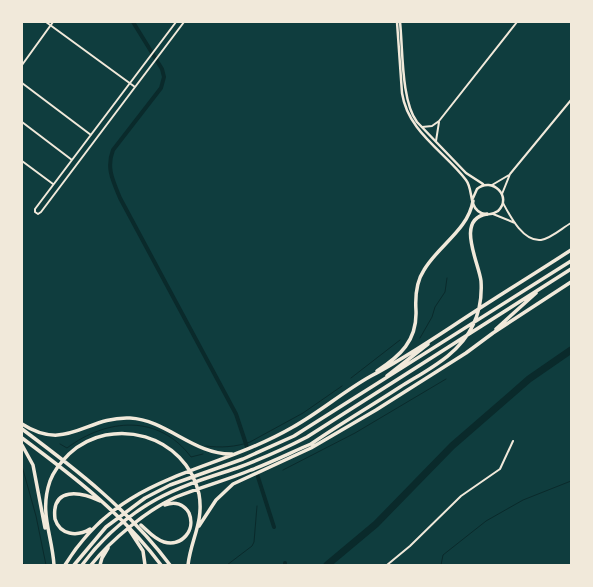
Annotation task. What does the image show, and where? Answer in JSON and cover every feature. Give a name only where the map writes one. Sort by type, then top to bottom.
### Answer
[{"type":"highway","points":[[371,376],[397,357],[410,341],[415,323],[416,292],[420,277],[429,262],[467,219],[473,200]]},
{"type":"highway","points":[[311,444],[450,355],[463,341],[473,325],[480,306],[482,288],[480,271],[470,239],[471,231],[475,222],[487,214]]},
{"type":"highway","points":[[65,565],[78,546],[96,525],[123,503],[145,489],[172,477],[235,454],[285,431],[571,251]]},
{"type":"highway","points":[[74,565],[106,527],[145,498],[175,483],[243,459],[278,444],[311,426],[571,261]]},
{"type":"highway","points":[[82,565],[99,544],[120,524],[137,511],[167,494],[261,459],[307,437],[571,269]]},
{"type":"highway","points":[[199,526],[216,500],[233,484],[298,454],[410,389],[571,282]]},
{"type":"highway","points":[[493,333],[539,290]]},
{"type":"highway","points":[[385,379],[390,373],[435,338]]},
{"type":"highway","points":[[22,424],[44,434],[60,436],[109,420],[131,418],[156,425],[214,453],[235,454]]},
{"type":"highway","points":[[22,429],[70,465],[139,525],[162,541],[174,542],[184,538],[188,532],[191,522],[188,510],[175,503],[160,507]]},
{"type":"highway","points":[[54,565],[44,511],[50,482],[61,462],[84,442],[98,436],[113,433],[139,434],[154,439],[166,446],[188,468],[198,493],[200,508],[199,526],[188,565]]},
{"type":"highway","points":[[91,565],[106,548],[119,537],[175,498],[260,467],[332,435]]},
{"type":"highway","points":[[22,438],[52,460],[106,504],[126,524],[144,551],[145,565]]},
{"type":"highway","points":[[22,445],[33,465],[43,522],[51,549]]},
{"type":"highway","points":[[96,525],[79,534],[66,532],[56,522],[54,514],[56,505],[63,497],[76,493],[87,495],[106,504]]},
{"type":"highway","points":[[139,525],[170,565]]},
{"type":"highway","points":[[131,531],[161,565]]},
{"type":"highway","points":[[100,565],[104,555],[119,537]]},
{"type":"main road","points":[[397,22],[402,93],[406,111],[416,127],[465,178],[471,188],[473,200],[477,210],[487,214],[493,214],[499,209],[503,202],[502,194],[499,189],[492,185],[484,185],[473,179],[436,143],[411,114],[407,99],[400,22]]},
{"type":"main road","points":[[473,200],[477,189],[484,185]]},
{"type":"street","points":[[46,22],[135,87]]},
{"type":"street","points":[[22,65],[53,22]]},
{"type":"street","points":[[176,22],[129,83],[35,212],[38,214],[184,22]]},
{"type":"street","points":[[421,127],[432,126],[440,121],[517,22]]},
{"type":"street","points":[[22,83],[91,135]]},
{"type":"street","points":[[502,194],[510,174],[571,100]]},
{"type":"street","points":[[436,143],[440,121]]},
{"type":"street","points":[[22,122],[72,160]]},
{"type":"street","points":[[22,161],[54,185]]},
{"type":"street","points":[[492,185],[510,174]]},
{"type":"street","points":[[503,202],[516,224],[529,237],[541,240],[571,222]]},
{"type":"street","points":[[493,214],[516,224]]},
{"type":"street","points":[[387,565],[394,561],[461,496],[500,469],[513,442]]},
{"type":"waterway","points":[[133,22],[162,69],[164,77],[161,88],[113,150],[110,163],[111,174],[120,198],[236,414],[247,447]]},
{"type":"waterway","points":[[420,338],[432,317],[435,307],[445,292],[447,278]]},
{"type":"waterway","points":[[351,378],[400,340]]},
{"type":"waterway","points":[[327,565],[376,524],[452,446],[529,379],[571,350]]},
{"type":"waterway","points":[[283,470],[355,433],[446,379]]},
{"type":"waterway","points":[[206,446],[228,447],[250,442],[303,413],[342,386]]},
{"type":"waterway","points":[[60,444],[67,448],[82,438],[99,431],[115,426],[132,425],[148,427],[164,433],[178,443],[191,457],[203,454]]},
{"type":"waterway","points":[[22,466],[36,516],[46,565]]},
{"type":"waterway","points":[[257,474],[274,527]]},
{"type":"waterway","points":[[441,565],[443,555],[486,521],[523,500],[571,481]]},
{"type":"waterway","points":[[227,565],[252,546],[254,542],[257,506]]},
{"type":"waterway","points":[[22,562],[25,565]]}]
